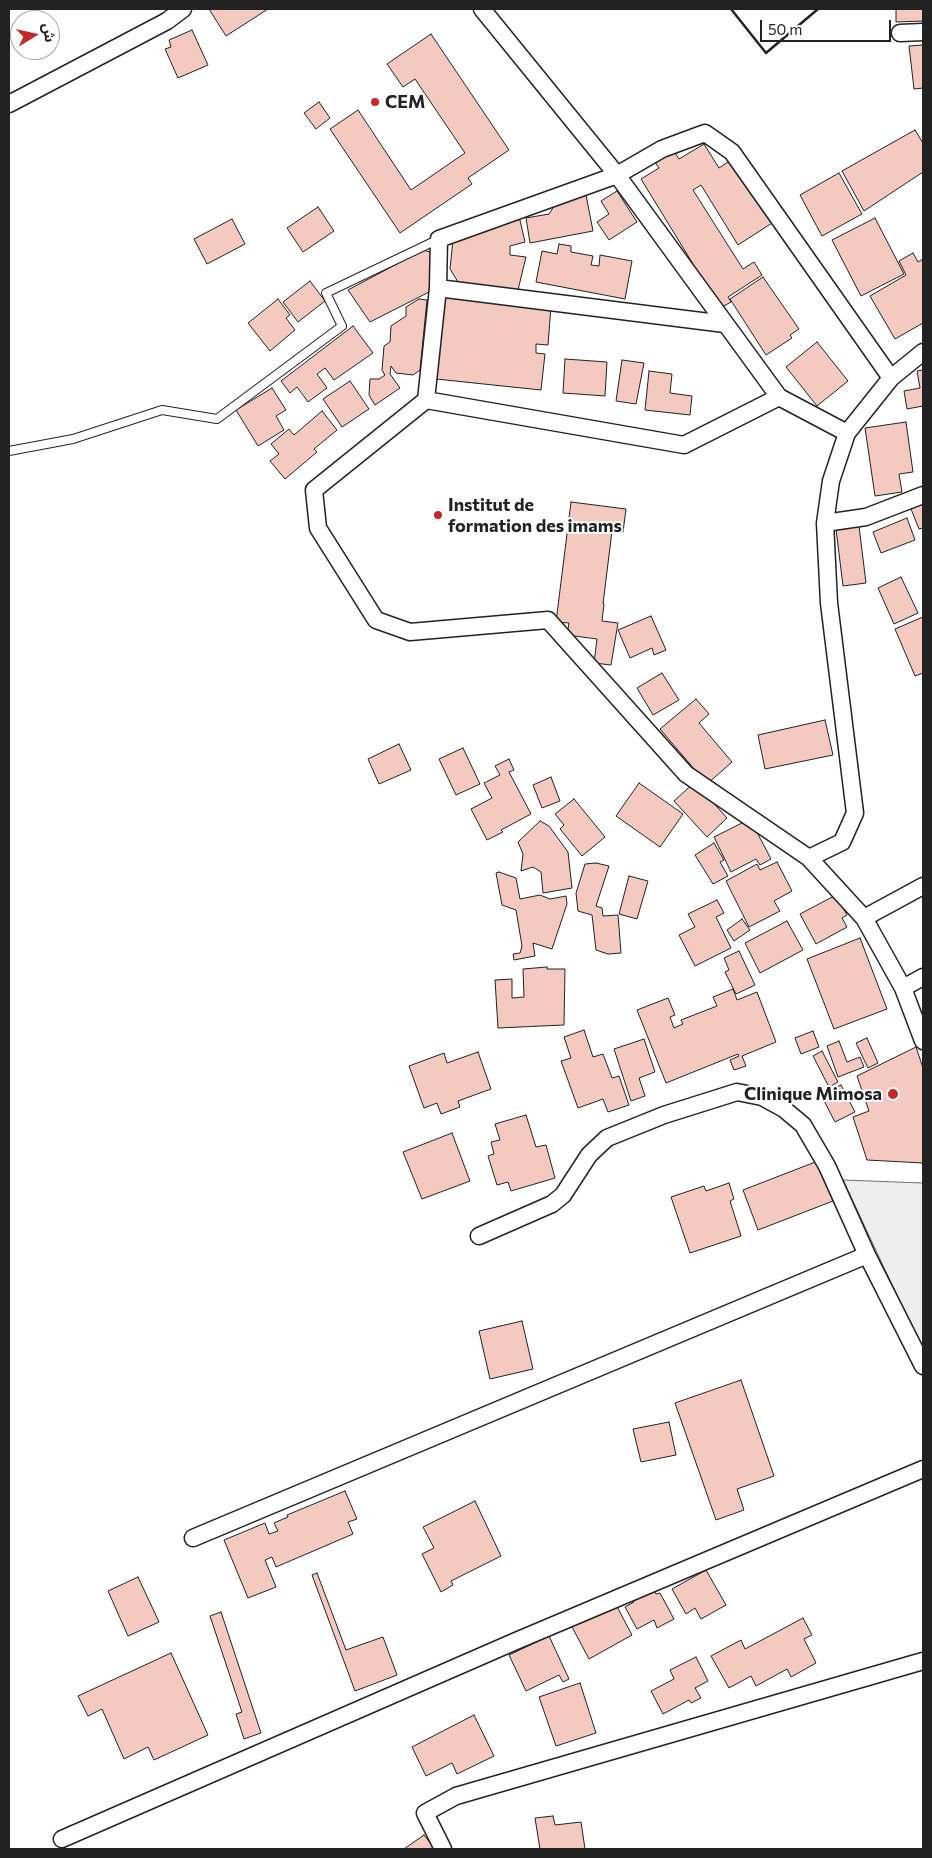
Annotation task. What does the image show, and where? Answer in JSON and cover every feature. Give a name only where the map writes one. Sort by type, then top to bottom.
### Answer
[{"type":"street","points":[[9,104],[167,21],[183,9]]},
{"type":"street","points":[[482,9],[616,174],[780,397],[847,433]]},
{"type":"street","points":[[900,33],[923,32]]},
{"type":"street","points":[[891,378],[732,152],[704,133],[662,149],[616,174],[440,239],[438,288],[426,400],[314,490],[318,528],[376,620],[410,632],[548,620],[686,774],[809,858],[864,918],[903,988],[923,1041]]},
{"type":"street","points":[[438,288],[725,324]]},
{"type":"street","points":[[809,858],[842,842],[855,813],[828,603],[824,523],[831,481],[847,433],[891,378],[923,352]]},
{"type":"street","points":[[426,400],[684,446],[780,397]]},
{"type":"street","points":[[824,523],[866,517],[923,495]]},
{"type":"street","points":[[864,918],[923,886]]},
{"type":"street","points":[[903,988],[923,977]]},
{"type":"street","points":[[479,1236],[552,1204],[563,1195],[589,1155],[599,1143],[607,1138],[664,1115],[737,1092],[762,1097],[784,1109],[802,1125],[827,1166],[867,1255],[923,1366]]},
{"type":"street","points":[[194,1538],[867,1255]]},
{"type":"street","points":[[62,1839],[507,1645],[923,1469]]},
{"type":"street","points":[[443,1849],[425,1813],[456,1796],[923,1661]]},
{"type":"lane","points":[[9,451],[73,439],[162,410],[218,419],[342,326],[326,293],[440,239]]},
{"type":"shaded area","points":[[843,1180],[923,1183],[923,1348],[902,1306]]},
{"type":"building","points":[[209,9],[268,9],[226,36]]},
{"type":"building","points":[[896,9],[923,9],[923,21],[896,22]]},
{"type":"building","points":[[192,30],[208,65],[178,78],[165,49],[171,47],[169,40]]},
{"type":"building","points":[[431,34],[509,150],[468,178],[472,184],[400,233],[330,129],[358,110],[411,190],[465,153],[415,79],[403,87],[387,64]]},
{"type":"building","points":[[923,45],[923,88],[914,89],[909,46]]},
{"type":"building","points":[[319,102],[330,118],[316,129],[304,113]]},
{"type":"building","points":[[915,130],[923,143],[923,172],[864,211],[842,171]]},
{"type":"building","points":[[704,144],[719,168],[731,160],[772,223],[738,245],[701,185],[693,190],[743,269],[754,262],[762,275],[728,297],[731,302],[720,308],[641,179],[659,168],[655,162],[673,150],[679,159]]},
{"type":"building","points":[[839,173],[862,214],[822,236],[800,195]]},
{"type":"building","points":[[617,191],[637,222],[609,240],[597,222],[609,214],[601,201]]},
{"type":"building","points":[[586,195],[593,231],[530,243],[526,218],[549,214],[555,205]]},
{"type":"building","points":[[318,207],[334,231],[303,252],[287,228]]},
{"type":"building","points":[[519,216],[525,242],[510,246],[510,255],[526,257],[518,290],[466,285],[458,282],[450,269],[453,239]]},
{"type":"building","points":[[875,218],[904,274],[861,296],[832,240]]},
{"type":"building","points":[[232,219],[245,244],[207,264],[194,239]]},
{"type":"building","points":[[559,244],[571,246],[571,252],[593,256],[591,265],[599,266],[600,255],[632,261],[625,299],[536,282],[542,251],[557,254]]},
{"type":"building","points":[[423,250],[433,253],[429,292],[370,322],[348,290]]},
{"type":"building","points":[[913,253],[918,262],[923,259],[923,323],[895,339],[870,296],[906,275],[899,261]]},
{"type":"building","points":[[763,277],[799,329],[790,335],[792,338],[766,355],[730,299]]},
{"type":"building","points":[[310,281],[325,301],[298,322],[283,302]]},
{"type":"building","points":[[445,295],[551,306],[548,345],[536,344],[536,353],[545,354],[541,390],[436,379]]},
{"type":"building","points":[[278,299],[290,315],[286,318],[295,330],[270,351],[248,323]]},
{"type":"building","points":[[419,299],[427,300],[420,370],[413,375],[396,373],[391,366],[390,374],[400,388],[375,405],[369,395],[370,379],[379,379],[385,375],[382,370],[384,346],[390,342],[391,326],[406,316],[406,307]]},
{"type":"building","points":[[353,326],[373,353],[334,380],[325,368],[317,374],[327,388],[308,402],[297,387],[290,393],[281,381]]},
{"type":"building","points":[[817,342],[848,381],[817,406],[786,367]]},
{"type":"building","points":[[565,359],[607,362],[605,396],[563,393]]},
{"type":"building","points":[[622,360],[644,363],[636,404],[616,401]]},
{"type":"building","points":[[923,370],[923,406],[907,409],[904,391],[920,388],[917,371]]},
{"type":"building","points":[[649,371],[672,374],[670,393],[692,396],[690,415],[645,410]]},
{"type":"building","points":[[350,381],[369,409],[342,427],[323,399]]},
{"type":"building","points":[[272,388],[286,410],[276,416],[284,430],[258,446],[236,410]]},
{"type":"building","points":[[322,411],[337,430],[314,449],[317,452],[285,479],[270,461],[279,454],[271,444],[289,429],[294,435]]},
{"type":"building","points":[[906,422],[913,472],[899,474],[902,492],[875,496],[865,428]]},
{"type":"building","points":[[923,498],[923,528],[919,529],[909,504]]},
{"type":"building","points":[[571,502],[626,509],[623,532],[612,531],[603,604],[602,621],[618,623],[611,665],[594,663],[597,639],[567,635],[569,623],[556,622]]},
{"type":"building","points":[[907,518],[915,540],[881,553],[873,532]]},
{"type":"building","points":[[859,526],[866,583],[843,586],[836,529]]},
{"type":"building","points":[[901,577],[918,613],[894,624],[878,588]]},
{"type":"building","points":[[651,616],[666,650],[654,655],[652,648],[630,658],[618,630]]},
{"type":"building","points":[[923,617],[923,673],[915,676],[895,629]]},
{"type":"building","points":[[662,673],[679,700],[653,715],[637,688]]},
{"type":"building","points":[[696,699],[709,714],[699,723],[732,762],[707,784],[660,729]]},
{"type":"building","points":[[825,720],[833,755],[765,769],[758,735]]},
{"type":"building","points":[[399,744],[411,770],[379,784],[368,759]]},
{"type":"building","points":[[463,748],[480,784],[456,795],[439,759]]},
{"type":"building","points":[[509,759],[514,770],[509,772],[531,814],[487,840],[471,809],[492,798],[484,783],[500,775],[495,766]]},
{"type":"building","points":[[551,777],[560,801],[542,808],[533,785]]},
{"type":"building","points":[[695,782],[727,818],[707,837],[674,801]]},
{"type":"building","points":[[639,783],[683,814],[660,847],[616,816]]},
{"type":"building","points":[[574,799],[605,837],[582,856],[560,829],[564,825],[555,814]]},
{"type":"building","points":[[750,819],[771,859],[760,865],[756,859],[731,872],[714,837]]},
{"type":"building","points":[[540,821],[549,826],[568,852],[572,888],[543,893],[541,872],[533,867],[521,871],[523,854],[518,842]]},
{"type":"building","points":[[714,843],[724,860],[720,862],[728,876],[713,884],[695,855]]},
{"type":"building","points":[[777,862],[792,891],[774,901],[780,911],[749,927],[726,881],[757,864],[760,870]]},
{"type":"building","points":[[596,863],[609,866],[596,906],[602,908],[603,916],[618,915],[621,953],[608,954],[596,950],[592,915],[578,911],[576,893],[585,864]]},
{"type":"building","points":[[499,872],[516,878],[520,899],[540,895],[550,899],[566,896],[567,904],[552,949],[533,943],[535,956],[514,960],[513,954],[520,953],[522,946],[516,910],[502,905],[496,873]]},
{"type":"building","points":[[629,876],[648,881],[637,919],[619,914]]},
{"type":"building","points":[[836,895],[847,915],[842,918],[847,927],[816,944],[800,914]]},
{"type":"building","points":[[717,900],[724,913],[716,917],[731,948],[695,966],[679,935],[695,927],[688,914]]},
{"type":"building","points":[[742,919],[750,930],[734,941],[727,930]]},
{"type":"building","points":[[787,921],[803,950],[760,973],[745,943]]},
{"type":"building","points":[[860,938],[887,1009],[834,1029],[807,959]]},
{"type":"building","points":[[739,951],[755,985],[736,994],[725,972],[729,970],[724,958]]},
{"type":"building","points":[[547,967],[547,969],[565,969],[564,1025],[498,1028],[495,980],[512,979],[512,998],[524,997],[523,969]]},
{"type":"building","points":[[733,989],[737,1000],[757,992],[776,1042],[742,1056],[746,1066],[734,1070],[730,1060],[739,1056],[738,1054],[666,1083],[637,1010],[668,998],[675,1015],[670,1017],[674,1028],[683,1024],[681,1020],[717,1006],[713,997]]},
{"type":"building","points":[[584,1030],[593,1057],[603,1054],[612,1078],[619,1076],[629,1105],[608,1112],[603,1099],[578,1108],[561,1061],[571,1058],[564,1037]]},
{"type":"building","points":[[813,1031],[819,1047],[801,1054],[795,1038]]},
{"type":"building","points":[[867,1038],[878,1063],[868,1068],[856,1043]]},
{"type":"building","points":[[644,1039],[655,1072],[639,1078],[645,1096],[631,1101],[614,1049]]},
{"type":"building","points":[[839,1041],[847,1062],[860,1057],[864,1067],[838,1077],[827,1046]]},
{"type":"building","name":"Clinique Mimosa","points":[[916,1047],[923,1068],[923,1163],[867,1160],[853,1117],[869,1111],[857,1076]]},
{"type":"building","points":[[822,1051],[838,1082],[829,1087],[813,1056]]},
{"type":"building","points":[[478,1052],[491,1089],[458,1101],[460,1107],[441,1114],[437,1103],[424,1108],[409,1066],[444,1053],[447,1063]]},
{"type":"building","points":[[841,1085],[855,1112],[835,1122],[821,1095]]},
{"type":"building","points":[[526,1115],[536,1147],[546,1145],[555,1178],[511,1191],[508,1182],[497,1185],[488,1156],[494,1154],[491,1142],[500,1140],[495,1124]]},
{"type":"building","points":[[452,1133],[470,1181],[422,1199],[403,1152]]},
{"type":"building","points":[[818,1161],[833,1201],[758,1230],[743,1190]]},
{"type":"building","points":[[729,1183],[734,1199],[730,1201],[741,1236],[690,1253],[671,1197],[704,1186],[706,1191]]},
{"type":"building","points":[[522,1321],[533,1369],[490,1379],[479,1331]]},
{"type":"building","points":[[741,1380],[774,1476],[737,1489],[744,1510],[716,1520],[675,1403]]},
{"type":"building","points":[[669,1422],[676,1455],[641,1462],[633,1429]]},
{"type":"building","points":[[345,1491],[357,1519],[348,1522],[353,1534],[276,1567],[272,1557],[265,1560],[276,1587],[248,1598],[224,1540],[265,1523],[269,1534],[278,1531],[274,1523],[288,1517],[287,1515]]},
{"type":"building","points":[[475,1501],[501,1556],[451,1581],[453,1585],[441,1592],[422,1554],[434,1548],[423,1527]]},
{"type":"building","points":[[706,1570],[726,1605],[701,1619],[695,1608],[686,1614],[672,1589]]},
{"type":"building","points":[[317,1573],[346,1650],[383,1637],[397,1675],[355,1691],[312,1575]]},
{"type":"building","points":[[138,1577],[159,1622],[128,1636],[108,1591]]},
{"type":"building","points":[[652,1586],[656,1594],[660,1593],[674,1619],[657,1628],[654,1620],[637,1629],[625,1607],[634,1602],[632,1597]]},
{"type":"building","points":[[614,1601],[632,1635],[589,1659],[571,1625]]},
{"type":"building","points":[[221,1612],[261,1733],[244,1739],[236,1714],[242,1712],[210,1616]]},
{"type":"building","points":[[803,1618],[812,1635],[804,1639],[816,1663],[791,1677],[787,1669],[756,1686],[751,1676],[729,1688],[711,1656],[741,1640],[745,1649]]},
{"type":"building","points":[[549,1636],[569,1679],[563,1682],[559,1675],[526,1691],[509,1655]]},
{"type":"building","points":[[171,1653],[208,1735],[154,1760],[148,1747],[124,1759],[102,1709],[88,1716],[78,1696]]},
{"type":"building","points":[[696,1657],[708,1681],[695,1688],[701,1698],[691,1703],[689,1700],[663,1714],[651,1691],[674,1679],[670,1670]]},
{"type":"building","points":[[580,1683],[596,1733],[556,1746],[539,1697]]},
{"type":"building","points":[[474,1715],[494,1756],[457,1774],[452,1763],[426,1776],[412,1747]]},
{"type":"building","points":[[553,1816],[555,1825],[581,1822],[585,1849],[540,1849],[535,1818]]},
{"type":"building","points":[[424,1835],[435,1849],[404,1849]]},
{"type":"wall","points":[[731,9],[766,53],[818,9]]},
{"type":"place","name":"CEM","points":[[375,102]]},
{"type":"place","name":"Institut de formation des imams","points":[[438,515]]},
{"type":"place","name":"Clinique Mimosa","points":[[893,1094]]}]
